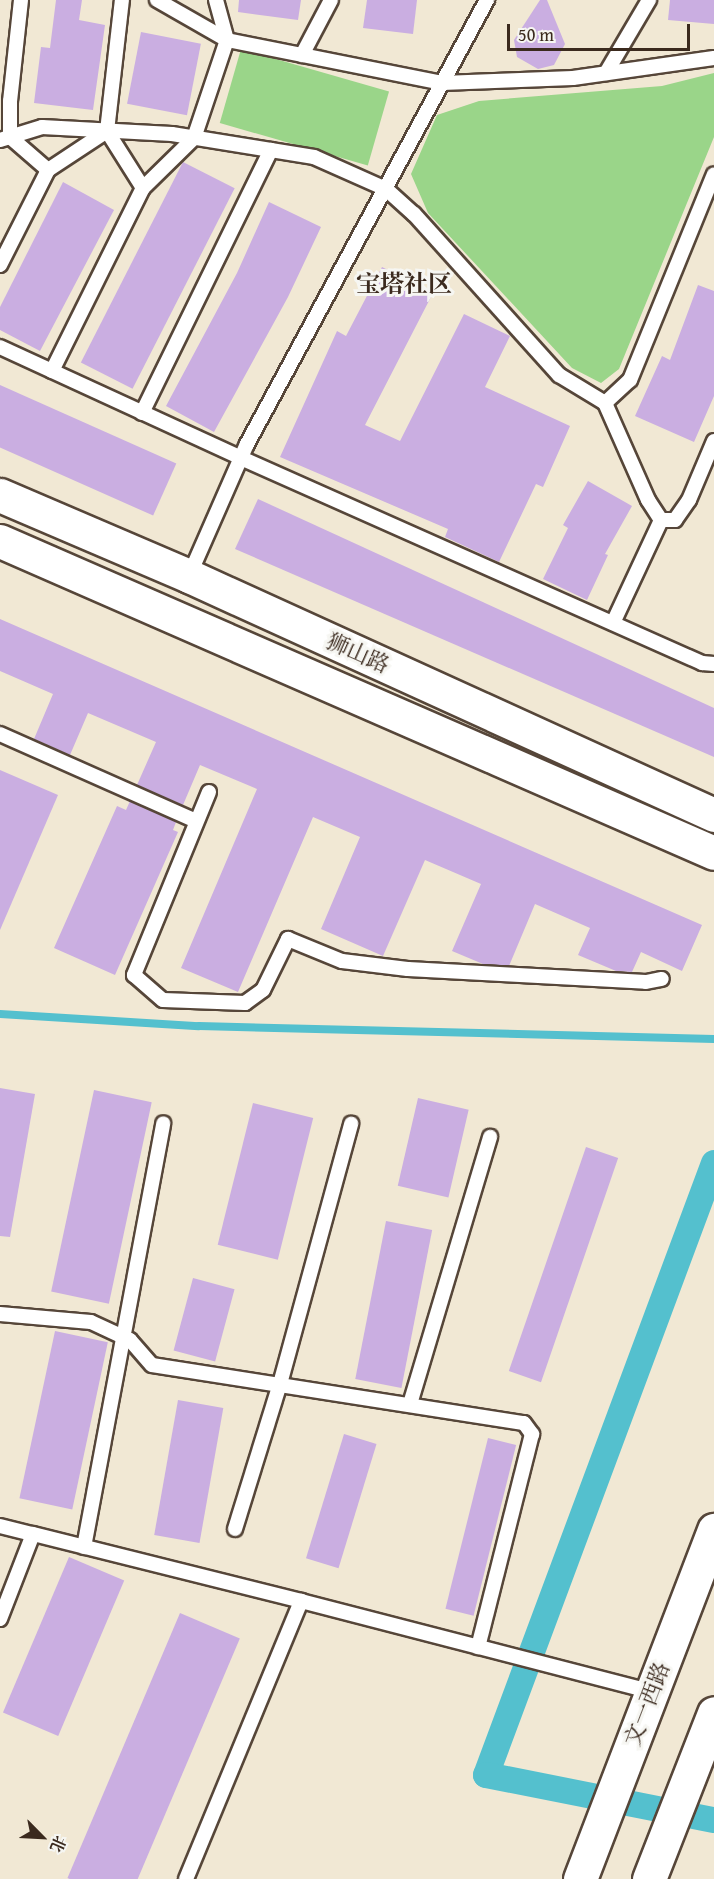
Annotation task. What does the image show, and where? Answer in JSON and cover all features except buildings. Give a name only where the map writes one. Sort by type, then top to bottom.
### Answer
[{"type":"main road","name":"狮山路","points":[[0,495],[189,576],[714,815]]},
{"type":"main road","name":"狮山路","points":[[0,541],[714,853]]},
{"type":"main road","name":"文一西路","points":[[586,1865],[714,1530]]},
{"type":"main road","points":[[652,1871],[714,1713]]},
{"type":"lane","points":[[5,139],[21,0]]},
{"type":"lane","points":[[122,0],[107,131],[143,188]]},
{"type":"lane","points":[[157,0],[226,40],[442,83],[606,73],[714,58]]},
{"type":"lane","points":[[52,371],[143,188],[194,138],[226,40],[216,0]]},
{"type":"lane","points":[[302,55],[331,0]]},
{"type":"lane","points":[[189,576],[241,458],[487,0]]},
{"type":"lane","points":[[606,73],[649,0]]},
{"type":"lane","points":[[5,139],[42,127],[194,138],[314,157],[386,189],[414,214],[559,375],[605,403],[648,500],[661,520]]},
{"type":"lane","points":[[0,265],[48,170],[107,131]]},
{"type":"lane","points":[[5,139],[48,170]]},
{"type":"lane","points":[[142,413],[270,150]]},
{"type":"lane","points":[[605,403],[630,380],[714,174]]},
{"type":"lane","points":[[0,347],[241,458],[613,623],[714,664]]},
{"type":"lane","points":[[661,520],[675,520],[689,500],[714,441]]},
{"type":"lane","points":[[613,623],[661,520]]},
{"type":"lane","points":[[0,734],[196,821]]},
{"type":"lane","points":[[209,792],[134,975],[163,1000],[245,1003],[263,990],[288,939],[342,961],[408,969],[646,982],[662,979]]},
{"type":"lane","points":[[84,1547],[164,1123]]},
{"type":"lane","points":[[235,1528],[280,1384],[351,1124]]},
{"type":"lane","points":[[410,1404],[490,1137]]},
{"type":"lane","points":[[0,1314],[92,1322],[123,1337],[152,1365],[524,1423],[532,1434],[478,1647]]},
{"type":"lane","points":[[0,1526],[580,1673],[647,1704]]},
{"type":"lane","points":[[0,1619],[33,1534]]},
{"type":"lane","points":[[186,1879],[301,1601]]},
{"type":"green space","points":[[241,49],[389,91],[368,165],[220,123]]},
{"type":"green space","points":[[714,73],[714,137],[619,369],[601,383],[572,368],[428,213],[411,174],[437,115],[479,101],[662,86]]},
{"type":"waterway","points":[[0,1014],[199,1026],[714,1039]]},
{"type":"waterway","points":[[714,1163],[486,1775],[714,1820]]},
{"type":"district","name":"宝塔社区","points":[[404,284]]}]
